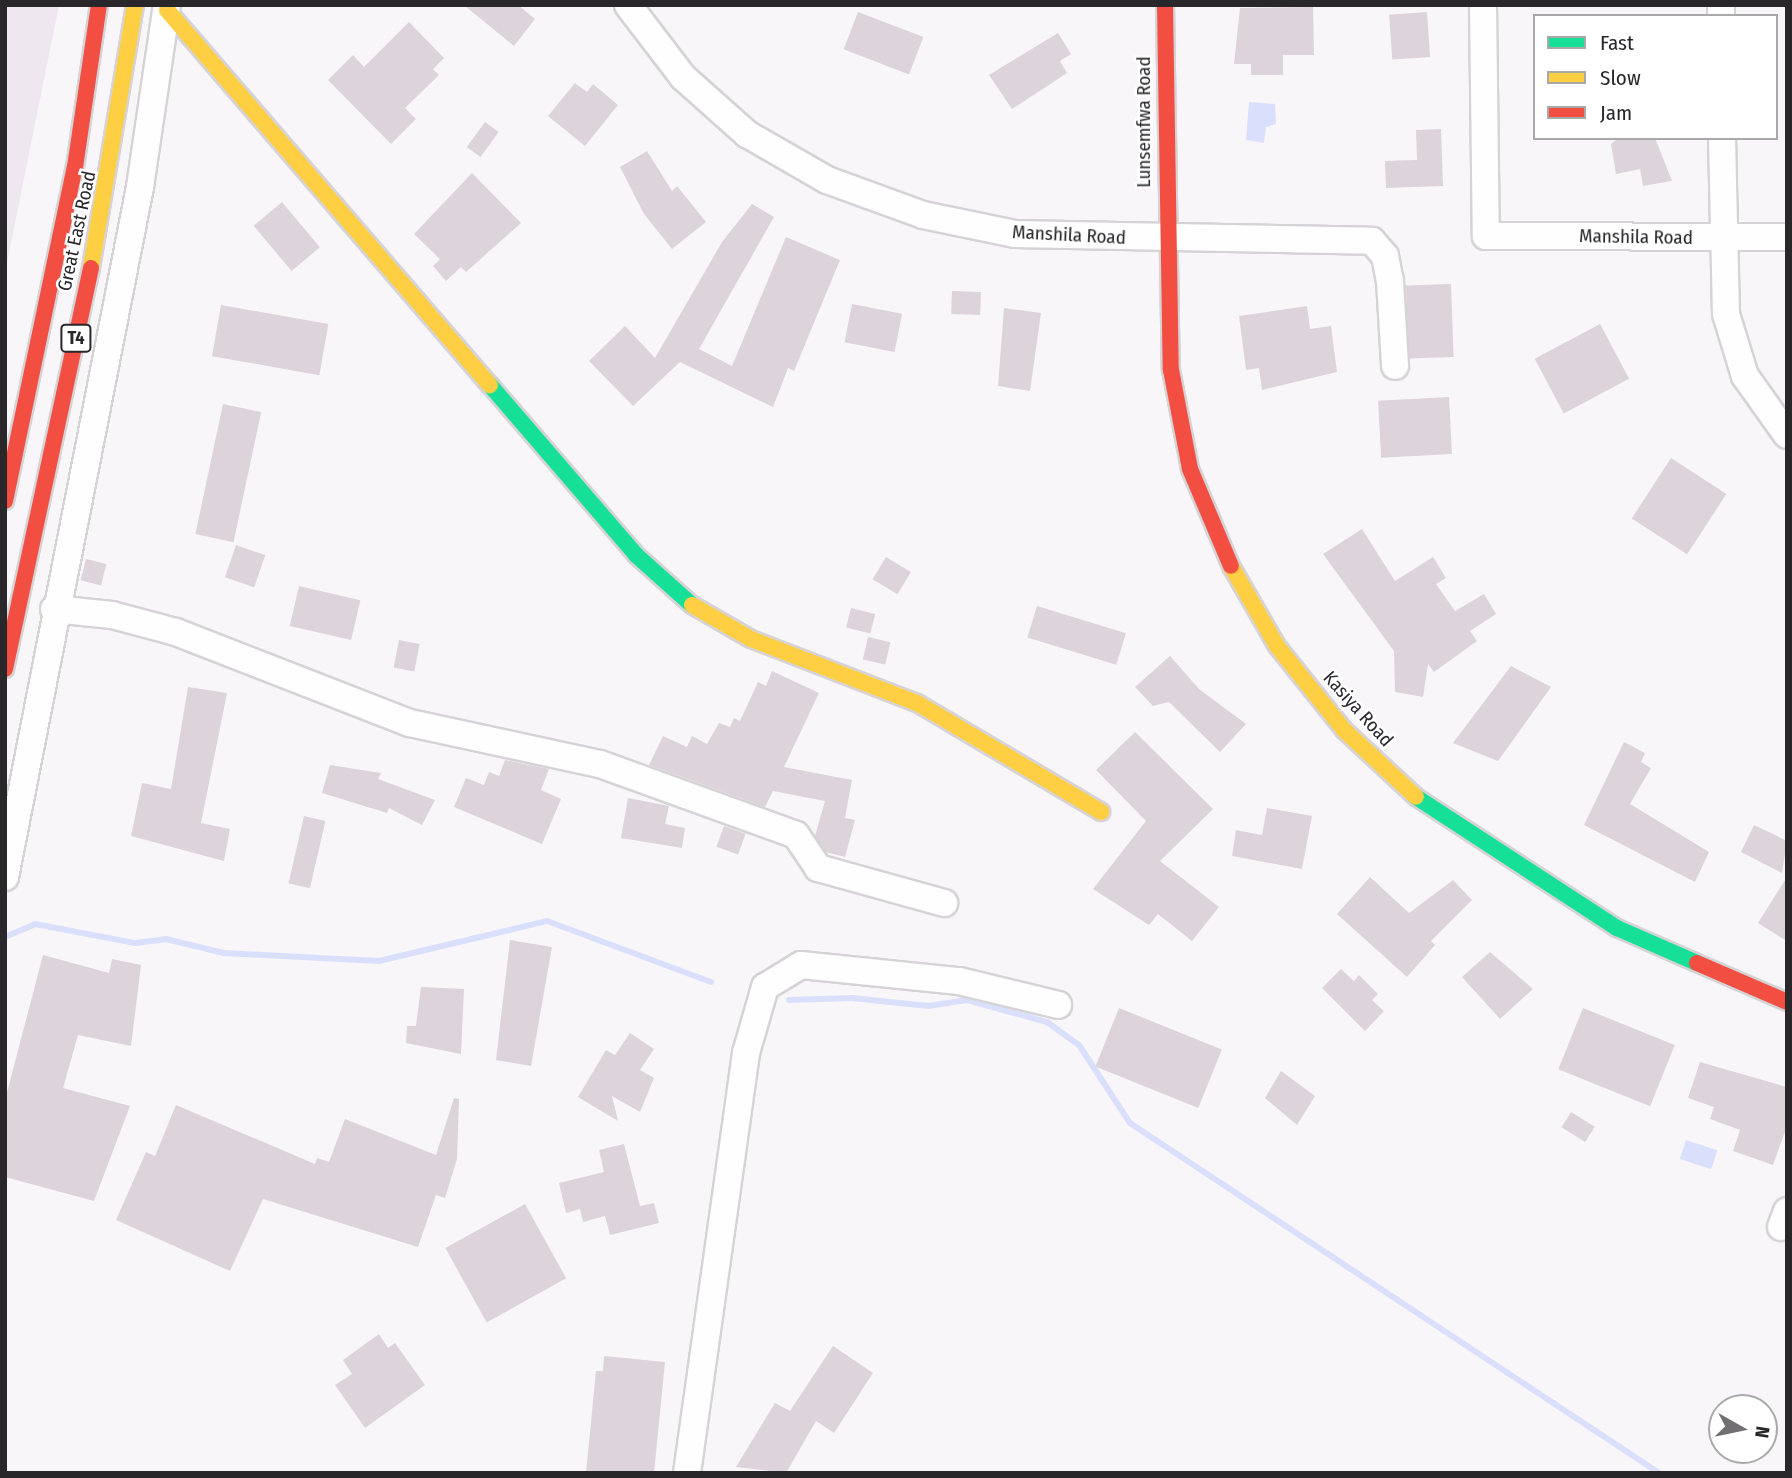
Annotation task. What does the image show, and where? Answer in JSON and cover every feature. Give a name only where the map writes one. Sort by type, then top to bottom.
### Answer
[{"type":"street","name":"Great East Road","points":[[5,501],[75,167],[99,5]]},
{"type":"street","name":"Great East Road","points":[[5,669],[108,187],[135,5]]},
{"type":"street","name":"Manshila Road","points":[[628,5],[683,77],[747,134],[827,180],[923,215],[1014,234],[1371,241],[1385,256],[1390,281],[1395,366]]},
{"type":"street","name":"Lunsemfwa Road","points":[[1165,5],[1165,239]]},
{"type":"street","name":"Manshila Road","points":[[1483,5],[1486,236],[1787,237]]},
{"type":"street","points":[[5,877],[54,609],[140,187],[167,8]]},
{"type":"street","points":[[167,8],[636,555],[686,602],[751,639],[917,703],[1101,812]]},
{"type":"street","points":[[1722,140],[1726,314],[1745,376],[1787,435]]},
{"type":"street","name":"Kasiya Road","points":[[1165,239],[1171,370],[1190,469],[1231,567],[1271,635],[1344,730],[1411,794],[1493,853],[1617,928],[1787,1002]]},
{"type":"street","points":[[54,609],[112,615],[176,632],[410,723],[600,764],[796,835],[818,868],[944,903]]},
{"type":"street","points":[[687,1473],[746,1053],[765,987],[801,965],[959,981],[1058,1005]]},
{"type":"shaded area","points":[[5,5],[59,5],[5,273]]},
{"type":"water","points":[[1249,102],[1275,104],[1276,124],[1266,127],[1264,143],[1246,140]]},
{"type":"water","points":[[1686,1140],[1717,1150],[1711,1169],[1680,1159]]},
{"type":"building","points":[[464,5],[518,5],[535,19],[514,46]]},
{"type":"building","points":[[1313,7],[1314,55],[1283,55],[1283,75],[1251,75],[1251,64],[1234,64],[1240,8]]},
{"type":"building","points":[[858,12],[923,37],[909,74],[844,49]]},
{"type":"building","points":[[1427,12],[1430,57],[1392,60],[1389,15]]},
{"type":"building","points":[[409,22],[444,58],[433,69],[439,75],[405,108],[416,119],[391,144],[328,80],[353,55],[364,67]]},
{"type":"building","points":[[1058,33],[1071,54],[1060,61],[1067,73],[1012,109],[989,75]]},
{"type":"building","points":[[575,83],[587,92],[593,84],[618,105],[585,146],[548,116]]},
{"type":"building","points":[[485,122],[499,132],[481,157],[467,147]]},
{"type":"building","points":[[1441,129],[1443,186],[1386,188],[1385,161],[1417,160],[1416,130]]},
{"type":"building","points":[[1616,140],[1656,140],[1672,181],[1643,186],[1640,169],[1616,174],[1611,144]]},
{"type":"building","points":[[647,151],[672,191],[677,186],[706,222],[672,249],[644,214],[620,167]]},
{"type":"building","points":[[472,173],[521,223],[466,272],[461,267],[446,281],[433,266],[440,259],[414,234]]},
{"type":"building","points":[[282,202],[320,247],[292,271],[254,226]]},
{"type":"building","points":[[752,204],[774,217],[699,349],[732,366],[786,237],[840,260],[794,371],[788,368],[773,407],[680,362],[633,406],[589,361],[625,326],[655,358],[722,242]]},
{"type":"building","points":[[1451,284],[1454,357],[1409,359],[1406,286]]},
{"type":"building","points":[[952,291],[981,292],[980,315],[951,314]]},
{"type":"building","points":[[852,304],[902,314],[895,352],[845,342]]},
{"type":"building","points":[[221,305],[328,324],[319,375],[212,356]]},
{"type":"building","points":[[1307,306],[1310,329],[1331,326],[1337,372],[1262,390],[1259,368],[1246,370],[1239,316]]},
{"type":"building","points":[[1004,308],[1041,313],[1030,391],[998,386]]},
{"type":"building","points":[[1600,324],[1629,379],[1564,413],[1535,359]]},
{"type":"building","points":[[1449,397],[1452,454],[1381,458],[1378,401]]},
{"type":"building","points":[[223,404],[261,412],[233,542],[195,534]]},
{"type":"building","points":[[1671,458],[1726,494],[1687,554],[1632,518]]},
{"type":"building","points":[[1362,529],[1395,581],[1433,557],[1446,578],[1436,584],[1455,611],[1484,594],[1496,614],[1470,631],[1477,641],[1434,672],[1428,664],[1423,697],[1395,692],[1394,651],[1323,554]]},
{"type":"building","points":[[236,545],[265,555],[254,587],[225,577]]},
{"type":"building","points":[[886,557],[911,572],[897,594],[873,579]]},
{"type":"building","points":[[86,559],[106,564],[101,585],[81,580]]},
{"type":"building","points":[[299,586],[360,600],[351,640],[290,626]]},
{"type":"building","points":[[1037,606],[1126,633],[1116,665],[1027,638]]},
{"type":"building","points":[[851,608],[875,614],[870,633],[846,627]]},
{"type":"building","points":[[868,637],[890,642],[885,665],[863,659]]},
{"type":"building","points":[[399,640],[420,644],[414,671],[394,667]]},
{"type":"building","points":[[1170,656],[1199,689],[1246,724],[1220,752],[1169,702],[1153,706],[1135,687]]},
{"type":"building","points":[[1511,666],[1551,687],[1498,761],[1453,743]]},
{"type":"building","points":[[772,671],[819,693],[784,767],[852,780],[845,818],[855,820],[845,857],[826,852],[815,836],[825,801],[773,791],[765,807],[649,765],[663,736],[687,747],[692,736],[707,744],[719,723],[730,727],[734,718],[740,721],[758,682],[766,686]]},
{"type":"building","points":[[188,687],[227,693],[201,823],[230,829],[224,861],[131,836],[142,783],[171,789]]},
{"type":"building","points":[[1135,732],[1213,809],[1160,861],[1219,907],[1192,941],[1158,914],[1149,925],[1093,889],[1146,821],[1096,770]]},
{"type":"building","points":[[1624,742],[1645,753],[1641,762],[1651,768],[1630,804],[1709,852],[1695,882],[1584,825]]},
{"type":"building","points":[[505,760],[549,769],[541,790],[561,799],[542,844],[454,807],[466,778],[484,785],[489,772],[499,776]]},
{"type":"building","points":[[330,765],[381,773],[378,779],[435,800],[422,825],[389,808],[387,813],[322,793]]},
{"type":"building","points":[[628,798],[669,806],[665,824],[685,828],[682,848],[621,838]]},
{"type":"building","points":[[1267,808],[1312,816],[1302,869],[1232,856],[1236,830],[1262,835]]},
{"type":"building","points":[[304,816],[325,821],[310,888],[288,883]]},
{"type":"building","points":[[1754,825],[1787,841],[1782,873],[1741,852]]},
{"type":"building","points":[[724,826],[746,834],[738,855],[716,847]]},
{"type":"building","points":[[1370,877],[1409,913],[1453,880],[1472,900],[1431,941],[1435,945],[1407,977],[1337,914]]},
{"type":"building","points":[[1787,877],[1787,941],[1758,923]]},
{"type":"building","points":[[510,940],[552,947],[531,1066],[496,1060]]},
{"type":"building","points":[[1490,952],[1533,989],[1500,1019],[1462,977]]},
{"type":"building","points":[[43,955],[109,973],[112,959],[141,965],[131,1046],[78,1035],[63,1088],[130,1106],[94,1201],[5,1177],[5,1100]]},
{"type":"building","points":[[1341,969],[1354,981],[1359,975],[1378,994],[1372,1000],[1384,1011],[1365,1031],[1322,988]]},
{"type":"building","points":[[421,987],[464,989],[461,1054],[406,1043],[407,1026],[416,1026]]},
{"type":"building","points":[[1119,1008],[1222,1050],[1198,1108],[1095,1066]]},
{"type":"building","points":[[1583,1008],[1675,1045],[1650,1106],[1558,1069]]},
{"type":"building","points":[[630,1033],[654,1049],[640,1070],[654,1078],[640,1112],[612,1096],[618,1121],[578,1097],[606,1050],[615,1055]]},
{"type":"building","points":[[1700,1062],[1787,1087],[1787,1126],[1773,1165],[1733,1151],[1740,1130],[1710,1119],[1714,1107],[1688,1098]]},
{"type":"building","points":[[1281,1071],[1315,1096],[1297,1125],[1265,1098]]},
{"type":"building","points":[[454,1098],[459,1099],[457,1159],[445,1198],[436,1195],[418,1247],[263,1199],[230,1271],[116,1220],[146,1152],[155,1156],[176,1105],[315,1164],[317,1158],[329,1162],[345,1119],[436,1155]]},
{"type":"building","points":[[1571,1112],[1595,1127],[1585,1142],[1561,1127]]},
{"type":"building","points":[[624,1144],[640,1206],[654,1203],[659,1223],[610,1235],[605,1216],[583,1222],[580,1209],[566,1213],[559,1183],[604,1172],[599,1150]]},
{"type":"building","points":[[525,1204],[566,1278],[487,1322],[445,1248]]},
{"type":"building","points":[[379,1334],[388,1348],[395,1343],[425,1385],[365,1428],[335,1385],[352,1374],[343,1360]]},
{"type":"building","points":[[833,1346],[873,1373],[834,1433],[816,1421],[786,1473],[736,1467],[775,1403],[790,1411]]},
{"type":"building","points":[[604,1356],[665,1362],[654,1473],[586,1473],[596,1371],[603,1371]]},
{"type":"waterway","points":[[5,937],[35,924],[135,943],[166,939],[224,953],[379,961],[547,921],[711,982]]},
{"type":"waterway","points":[[789,1000],[852,998],[929,1006],[967,1000],[1047,1022],[1079,1045],[1130,1123],[1659,1473]]},
{"type":"traffic: fast","points":[[490,385],[636,555],[692,605]]},
{"type":"traffic: fast","points":[[1416,797],[1617,928],[1697,963]]},
{"type":"traffic: slow","points":[[91,268],[135,5]]},
{"type":"traffic: slow","points":[[167,10],[490,385]]},
{"type":"traffic: slow","points":[[1231,566],[1277,646],[1344,730],[1416,797]]},
{"type":"traffic: slow","points":[[692,605],[751,639],[917,703],[1101,812]]},
{"type":"traffic: jam","points":[[5,501],[75,167],[99,5]]},
{"type":"traffic: jam","points":[[1165,5],[1171,370],[1190,469],[1231,566]]},
{"type":"traffic: jam","points":[[5,669],[91,268]]},
{"type":"traffic: jam","points":[[1697,963],[1787,1002]]}]
